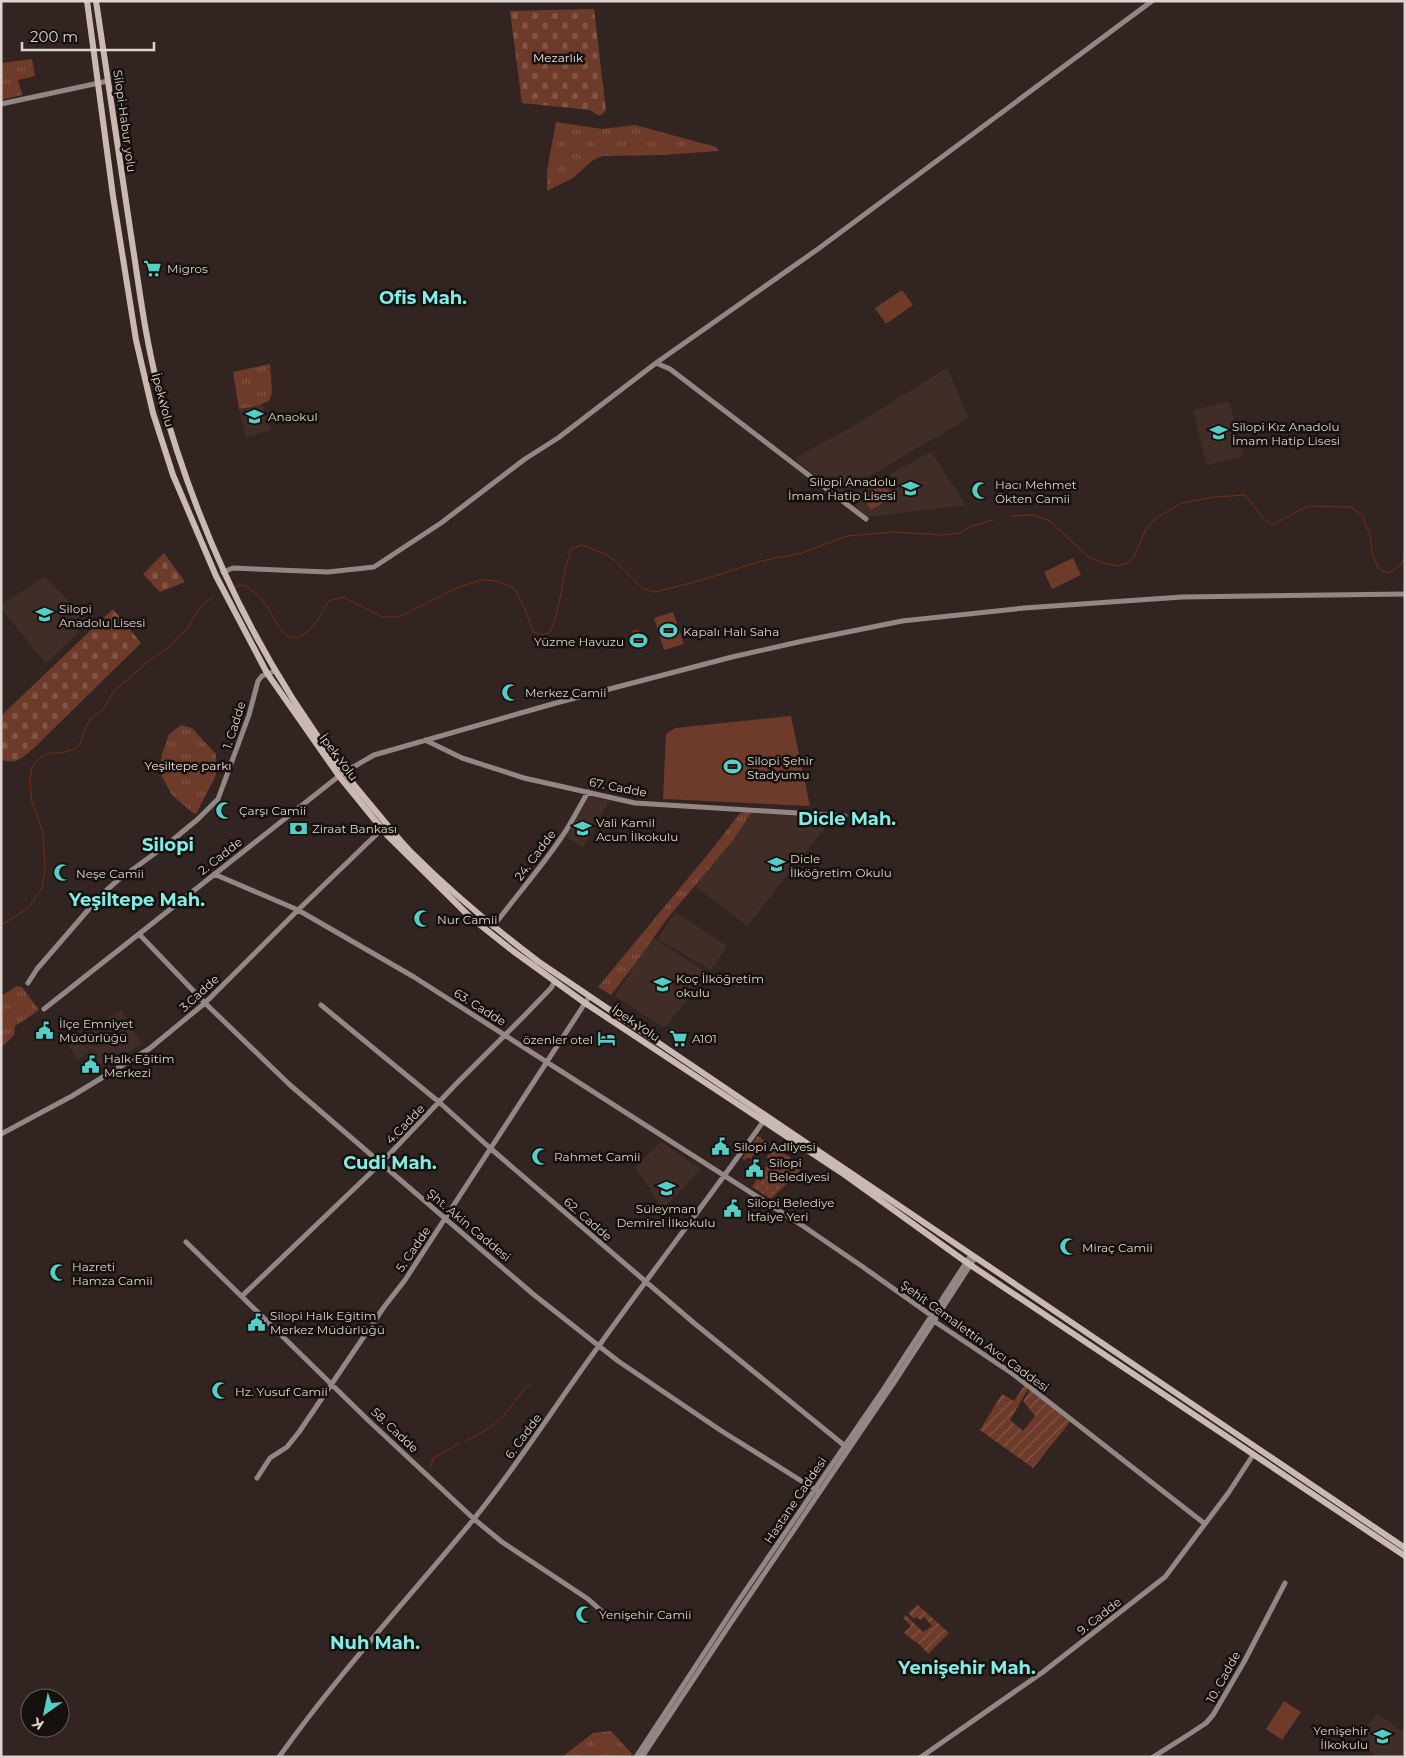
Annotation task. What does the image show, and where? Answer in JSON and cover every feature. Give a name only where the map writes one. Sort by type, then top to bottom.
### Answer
[{"type":"highway","name":"İpek Yolu","points":[[87,1],[114,205],[136,340],[154,413],[173,475],[216,576],[267,673],[382,829],[470,917],[585,1003],[844,1175],[968,1264],[1405,1556]]},
{"type":"highway","name":"Silopi-Habur yolu","points":[[96,1],[140,302],[158,384],[183,472],[223,572],[276,671],[341,775]]},
{"type":"highway","points":[[147,387],[150,390],[154,390],[158,384]]},
{"type":"highway","points":[[154,413],[154,409],[158,406],[162,406],[165,409]]},
{"type":"highway","points":[[341,775],[408,849],[493,927],[539,962],[1405,1548]]},
{"type":"street","points":[[223,572],[233,568],[328,572],[374,567],[441,523],[525,459],[558,438],[656,363],[818,249],[1152,1]]},
{"type":"street","points":[[1,104],[108,81]]},
{"type":"street","points":[[656,363],[670,369],[866,520]]},
{"type":"street","name":"2. Cadde","points":[[44,1010],[341,775],[374,755],[556,703],[732,657],[803,640],[902,621],[1024,608],[1182,597],[1405,594]]},
{"type":"street","points":[[267,673],[276,671]]},
{"type":"street","name":"1. Cadde","points":[[28,982],[36,970],[101,895],[117,881],[153,856],[218,800],[249,715],[258,681],[267,673]]},
{"type":"street","name":"67. Cadde","points":[[425,740],[462,758],[524,778],[635,803],[845,816]]},
{"type":"street","name":"24. Cadde","points":[[493,927],[562,837],[588,792]]},
{"type":"street","name":"3.Cadde","points":[[1,1134],[72,1096],[149,1049],[205,1003],[382,829]]},
{"type":"street","name":"63. Cadde","points":[[214,874],[298,910],[414,977],[724,1176]]},
{"type":"street","name":"Şht. Akin Caddesi","points":[[139,934],[205,1003],[290,1086],[533,1294],[599,1346],[652,1384],[720,1430],[817,1490]]},
{"type":"street","name":"4.Cadde","points":[[242,1296],[381,1163],[556,981]]},
{"type":"street","name":"5. Cadde","points":[[258,1478],[270,1458],[287,1447],[299,1432],[331,1383],[405,1280],[589,996]]},
{"type":"street","name":"62. Cadde","points":[[321,1004],[439,1102],[694,1323],[845,1446]]},
{"type":"street","name":"6. Cadde","points":[[279,1757],[332,1689],[474,1519],[767,1116]]},
{"type":"street","name":"Şehit Cemalettin Avcı Caddesi","points":[[724,1176],[863,1267],[1013,1374],[1206,1524]]},
{"type":"street","name":"58. Cadde","points":[[186,1242],[474,1519],[509,1547],[588,1599],[606,1614]]},
{"type":"street","name":"Hastane Caddesi","points":[[636,1757],[973,1257]]},
{"type":"street","name":"Hastane Caddesi","points":[[642,1757],[845,1446],[933,1318]]},
{"type":"street","name":"9. Cadde","points":[[921,1757],[1043,1672],[1165,1577],[1206,1524],[1253,1455]]},
{"type":"street","name":"10. Cadde","points":[[1153,1757],[1206,1723],[1213,1715],[1235,1679],[1285,1583]]},
{"type":"shaded area","points":[[947,368],[969,418],[839,494],[797,461],[797,457],[853,426]]},
{"type":"shaded area","name":"Silopi Kız Anadolu İmam Hatip Lisesi","points":[[1229,401],[1243,456],[1208,465],[1193,410]]},
{"type":"shaded area","name":"Anaokul","points":[[262,404],[271,430],[246,437],[239,409]]},
{"type":"shaded area","name":"Silopi Anadolu İmam Hatip Lisesi","points":[[931,452],[966,505],[868,517],[846,498]]},
{"type":"shaded area","name":"Silopi Anadolu Lisesi","points":[[45,576],[89,622],[46,664],[1,608],[1,605]]},
{"type":"shaded area","name":"Yüzme Havuzu","points":[[637,629],[640,631],[645,646],[639,650],[634,644],[632,636],[632,631]]},
{"type":"shaded area","name":"Vali Kamil Acun İlkokulu","points":[[590,796],[609,801],[583,848],[566,837]]},
{"type":"shaded area","points":[[753,810],[834,817],[747,926],[694,885],[734,839]]},
{"type":"shaded area","points":[[676,912],[727,946],[711,970],[657,939]]},
{"type":"shaded area","name":"Koç İlköğretim okulu","points":[[653,938],[710,974],[664,1028],[615,996]]},
{"type":"shaded area","points":[[121,1010],[142,1044],[102,1069],[91,1052],[77,1060],[68,1044]]},
{"type":"shaded area","name":"Süleyman Demirel İlkokulu","points":[[661,1142],[701,1169],[663,1209],[635,1167]]},
{"type":"shaded area","name":"Yenişehir İlkokulu","points":[[1377,1713],[1405,1733],[1405,1757],[1379,1757],[1357,1741]]},
{"type":"green space","name":"Mezarlık","points":[[594,9],[606,111],[600,116],[590,110],[522,103],[510,11]]},
{"type":"green space","points":[[32,59],[35,76],[18,80],[22,95],[1,100],[1,63]]},
{"type":"green space","points":[[556,122],[602,129],[635,125],[716,147],[719,151],[663,155],[603,156],[593,160],[573,178],[547,191],[547,171]]},
{"type":"green space","points":[[902,290],[913,305],[886,324],[875,308]]},
{"type":"green space","points":[[270,364],[272,392],[269,401],[239,409],[233,372]]},
{"type":"green space","points":[[884,482],[893,497],[871,510],[862,495]]},
{"type":"green space","points":[[164,553],[185,582],[160,592],[143,574]]},
{"type":"green space","points":[[1073,558],[1081,575],[1052,589],[1044,572]]},
{"type":"green space","points":[[113,609],[141,643],[34,748],[19,760],[11,762],[1,759],[1,716]]},
{"type":"green space","name":"Kapalı Halı Saha","points":[[673,612],[684,644],[664,650],[654,618]]},
{"type":"green space","name":"Silopi Şehir Stadyumu","points":[[791,716],[810,806],[663,799],[666,734],[675,728]]},
{"type":"green space","name":"Yeşiltepe parkı","points":[[181,725],[192,728],[216,754],[216,775],[196,814],[172,795],[160,773],[162,754],[169,734]]},
{"type":"green space","points":[[753,810],[734,839],[666,920],[611,995],[598,987],[740,813]]},
{"type":"green space","points":[[17,986],[22,987],[39,1010],[15,1026],[14,1035],[1,1048],[1,996]]},
{"type":"green space","points":[[758,1136],[766,1142],[760,1150],[757,1149],[751,1159],[747,1157],[745,1160],[742,1159]]},
{"type":"green space","points":[[774,1147],[804,1167],[771,1199],[752,1187],[757,1179],[761,1181],[764,1176],[763,1174],[769,1159],[767,1157]]},
{"type":"green space","points":[[1024,1386],[1028,1389],[1010,1420],[1023,1431],[1035,1416],[1023,1401],[1030,1390],[1070,1422],[1033,1468],[980,1430],[1002,1394],[1014,1401]]},
{"type":"green space","points":[[918,1605],[949,1633],[928,1654],[904,1633],[911,1626],[903,1618],[906,1615],[923,1632],[932,1626],[924,1617],[921,1620],[916,1617],[914,1619],[908,1613]]},
{"type":"green space","points":[[1284,1701],[1301,1712],[1282,1740],[1266,1729]]},
{"type":"green space","points":[[611,1731],[632,1754],[630,1757],[562,1757],[593,1733]]},
{"type":"waterway","points":[[1011,516],[1032,515],[1050,521],[1090,558],[1118,566],[1128,563],[1134,557],[1146,529],[1156,518],[1182,503],[1215,497],[1245,495],[1264,519],[1272,525],[1308,506],[1350,507],[1362,515],[1370,535],[1372,552],[1378,568],[1388,573],[1399,567],[1405,558]]},
{"type":"waterway","points":[[237,586],[245,585],[257,595],[283,631],[288,636],[295,638],[303,635],[312,627],[329,601],[343,597],[383,617],[399,617],[457,588],[481,580],[497,581],[514,588],[525,609],[533,632],[543,635],[550,632],[554,622],[571,549],[582,545],[613,559],[643,589],[655,592],[702,580],[761,561],[802,553],[847,536],[893,532],[943,535],[959,533],[972,526],[993,520]]},
{"type":"waterway","points":[[1,923],[5,923],[28,908],[42,888],[45,869],[43,832],[32,803],[30,778],[32,767],[40,758],[49,753],[61,753],[75,749],[81,742],[84,730],[91,718],[103,710],[114,691],[146,663],[166,649],[188,628],[198,610],[213,596]]},
{"type":"waterway","points":[[515,1401],[524,1389],[531,1384]]},
{"type":"waterway","points":[[465,1441],[491,1426],[513,1404]]},
{"type":"waterway","points":[[431,1466],[433,1458],[460,1443]]},
{"type":"place","name":"Migros","points":[[153,268]]},
{"type":"place","name":"Anaokul","points":[[254,416]]},
{"type":"place","name":"Silopi Kız Anadolu İmam Hatip Lisesi","points":[[1218,433]]},
{"type":"place","name":"Silopi Anadolu İmam Hatip Lisesi","points":[[910,488]]},
{"type":"place","name":"Hacı Mehmet Ökten Camii","points":[[981,491]]},
{"type":"place","name":"Silopi Anadolu Lisesi","points":[[45,615]]},
{"type":"place","name":"Kapalı Halı Saha","points":[[669,631]]},
{"type":"place","name":"Yüzme Havuzu","points":[[638,641]]},
{"type":"place","name":"Merkez Camii","points":[[511,692]]},
{"type":"place","name":"Silopi Şehir Stadyumu","points":[[733,767]]},
{"type":"place","name":"Çarşı Camii","points":[[225,810]]},
{"type":"place","name":"Ziraat Bankası","points":[[298,828]]},
{"type":"place","name":"Vali Kamil Acun İlkokulu","points":[[582,829]]},
{"type":"place","name":"Dicle İlköğretim Okulu","points":[[776,865]]},
{"type":"place","name":"Neşe Camii","points":[[62,873]]},
{"type":"place","name":"Nur Camii","points":[[423,919]]},
{"type":"place","name":"Koç İlköğretim okulu","points":[[662,985]]},
{"type":"place","name":"İlçe Emniyet Müdürlüğü","points":[[45,1030]]},
{"type":"place","name":"A101","points":[[678,1038]]},
{"type":"place","name":"özenler otel","points":[[607,1039]]},
{"type":"place","name":"Halk Eğitim Merkezi","points":[[90,1065]]},
{"type":"place","name":"Silopi Adliyesi","points":[[720,1146]]},
{"type":"place","name":"Rahmet Camii","points":[[540,1156]]},
{"type":"place","name":"Silopi Belediyesi","points":[[755,1169]]},
{"type":"place","name":"Süleyman Demirel İlkokulu","points":[[666,1189]]},
{"type":"place","name":"Silopi Belediye İtfaiye Yeri","points":[[733,1209]]},
{"type":"place","name":"Miraç Camii","points":[[1068,1247]]},
{"type":"place","name":"Hazreti Hamza Camii","points":[[58,1273]]},
{"type":"place","name":"Silopi Halk Eğitim Merkez Müdürlüğü","points":[[256,1322]]},
{"type":"place","name":"Hz. Yusuf Camii","points":[[221,1391]]},
{"type":"place","name":"Yenişehir Camii","points":[[585,1614]]},
{"type":"place","name":"Yenişehir İlkokulu","points":[[1382,1737]]},
{"type":"district","name":"Ofis Mah.","points":[[423,298]]},
{"type":"district","name":"Dicle Mah.","points":[[847,819]]},
{"type":"district","name":"Silopi","points":[[168,845]]},
{"type":"district","name":"Yeşiltepe Mah.","points":[[137,900]]},
{"type":"district","name":"Cudi Mah.","points":[[390,1163]]},
{"type":"district","name":"Nuh Mah.","points":[[375,1643]]},
{"type":"district","name":"Yenişehir Mah.","points":[[967,1668]]}]
